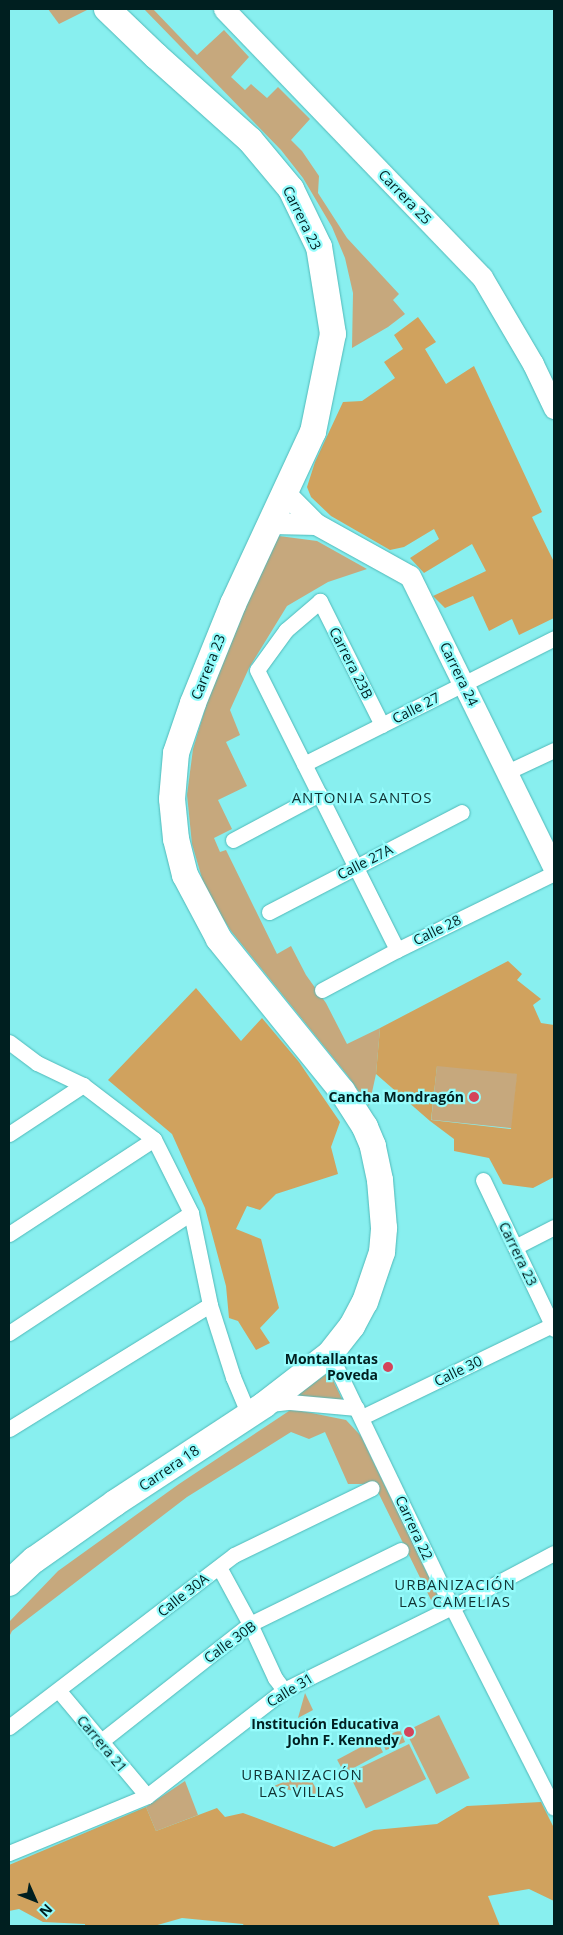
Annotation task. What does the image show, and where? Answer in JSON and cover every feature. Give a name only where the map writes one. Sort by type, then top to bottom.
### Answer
[{"type":"highway","name":"Carrera 23","points":[[107,9],[156,56],[250,140],[291,188],[318,247],[333,334],[313,432],[233,604],[193,703],[176,753],[172,799],[176,839],[185,876],[219,938],[342,1091],[365,1127],[373,1146],[383,1204],[382,1252],[365,1302],[352,1326],[330,1354]]},
{"type":"highway","name":"Carrera 18","points":[[9,1583],[34,1560],[115,1503],[256,1410],[330,1354]]},
{"type":"street","name":"Carrera 25","points":[[224,9],[482,276],[533,364],[554,408]]},
{"type":"street","name":"Carrera 24","points":[[284,492],[316,524],[410,576],[554,871]]},
{"type":"street","name":"Carrera 24","points":[[271,523],[316,524]]},
{"type":"street","name":"Carrera 23B","points":[[304,764],[257,670],[286,630],[320,601],[382,725]]},
{"type":"street","name":"Calle 27","points":[[304,764],[554,638]]},
{"type":"street","points":[[507,772],[554,750]]},
{"type":"street","points":[[304,764],[397,950]]},
{"type":"street","points":[[233,840],[319,794]]},
{"type":"street","name":"Calle 27A","points":[[270,912],[462,812]]},
{"type":"street","name":"Calle 28","points":[[322,990],[554,871]]},
{"type":"street","points":[[9,1042],[37,1063],[83,1085],[154,1139],[191,1213],[210,1305],[233,1377],[256,1410],[290,1402],[360,1413]]},
{"type":"street","points":[[9,1134],[83,1085]]},
{"type":"street","points":[[9,1234],[154,1139]]},
{"type":"street","name":"Carrera 23","points":[[483,1180],[554,1326]]},
{"type":"street","points":[[9,1333],[191,1213]]},
{"type":"street","points":[[515,1247],[554,1227]]},
{"type":"street","points":[[9,1429],[210,1305]]},
{"type":"street","name":"Calle 30","points":[[360,1413],[554,1326]]},
{"type":"street","name":"Carrera 22","points":[[330,1354],[452,1607],[549,1785],[554,1808]]},
{"type":"street","name":"Calle 30A","points":[[9,1728],[234,1554],[372,1488]]},
{"type":"street","name":"Calle 30B","points":[[100,1742],[250,1624],[401,1550]]},
{"type":"street","name":"Calle 31","points":[[9,1853],[147,1796],[284,1690],[452,1607],[554,1553]]},
{"type":"street","points":[[219,1567],[250,1624],[275,1678],[284,1690]]},
{"type":"street","name":"Carrera 21","points":[[59,1691],[147,1796]]},
{"type":"shaded area","points":[[48,9],[89,9],[59,24]]},
{"type":"shaded area","points":[[144,9],[153,9],[197,55],[224,30],[249,57],[231,77],[245,90],[251,84],[267,98],[278,87],[310,119],[291,140],[302,151],[319,176],[318,193],[347,238],[399,294],[393,300],[405,314],[388,327],[352,348],[353,293],[345,258],[332,227],[303,178],[281,150]]},
{"type":"shaded area","points":[[418,317],[436,342],[425,349],[446,384],[474,366],[542,512],[532,517],[554,562],[554,618],[519,635],[512,619],[489,631],[473,596],[445,608],[433,596],[486,571],[472,544],[424,573],[410,558],[439,539],[434,529],[404,547],[390,550],[331,516],[311,497],[307,487],[315,462],[343,402],[362,401],[395,378],[384,362],[403,349],[394,335]]},
{"type":"shaded area","points":[[279,536],[317,541],[367,569],[328,582],[287,606],[249,668],[230,710],[240,735],[226,742],[247,786],[218,800],[232,829],[214,838],[220,852],[226,850],[277,954],[291,946],[306,975],[326,1003],[347,1044],[380,1028],[376,1074],[369,1106],[348,1076],[231,931],[206,892],[192,844],[187,795],[193,749],[209,696],[269,551]]},
{"type":"shaded area","points":[[508,961],[522,974],[517,980],[541,999],[533,1005],[541,1023],[554,1025],[554,1177],[533,1188],[503,1184],[489,1158],[454,1151],[454,1139],[430,1121],[376,1074],[380,1028]],"holes":[[[437,1066],[517,1074],[511,1129],[431,1120]]]},
{"type":"shaded area","points":[[196,988],[241,1041],[262,1018],[299,1062],[340,1122],[331,1147],[338,1174],[276,1194],[260,1210],[247,1206],[236,1229],[261,1239],[279,1308],[260,1328],[270,1343],[256,1350],[238,1321],[229,1318],[226,1286],[205,1208],[172,1134],[108,1080]]},
{"type":"shaded area","name":"Cancha Mondragón","points":[[437,1065],[518,1073],[512,1128],[431,1120]]},
{"type":"shaded area","points":[[329,1372],[343,1401],[293,1398]]},
{"type":"shaded area","points":[[292,1409],[346,1420],[361,1436],[439,1598],[435,1603],[433,1604],[374,1484],[348,1484],[325,1432],[309,1439],[291,1432],[187,1497],[12,1631],[9,1637],[9,1622],[58,1571],[179,1484]]},
{"type":"shaded area","points":[[305,1693],[313,1710],[298,1718]]},
{"type":"shaded area","points":[[439,1715],[470,1778],[436,1794],[406,1731]]},
{"type":"shaded area","points":[[400,1730],[405,1742],[386,1750],[381,1738]]},
{"type":"shaded area","points":[[376,1739],[383,1752],[344,1773],[337,1760]]},
{"type":"shaded area","points":[[409,1744],[426,1779],[366,1808],[349,1773]]},
{"type":"shaded area","points":[[307,1772],[321,1798],[274,1786]]},
{"type":"shaded area","points":[[185,1781],[198,1815],[156,1831],[146,1807]]},
{"type":"shaded area","points":[[541,1802],[554,1828],[554,1901],[529,1889],[488,1896],[500,1926],[244,1926],[243,1924],[182,1918],[154,1926],[85,1926],[85,1924],[43,1922],[19,1909],[9,1911],[9,1865],[146,1807],[156,1831],[217,1808],[225,1817],[243,1813],[334,1847],[374,1830],[437,1824],[467,1806]]},
{"type":"place","name":"Cancha Mondragón","points":[[474,1097]]},
{"type":"place","name":"Montallantas Poveda","points":[[388,1367]]},
{"type":"place","name":"Institución Educativa John F. Kennedy","points":[[409,1732]]},
{"type":"district","name":"ANTONIA SANTOS","points":[[362,798]]},
{"type":"district","name":"URBANIZACIÓN LAS CAMELIAS","points":[[455,1592]]},
{"type":"district","name":"URBANIZACIÓN LAS VILLAS","points":[[302,1782]]}]
